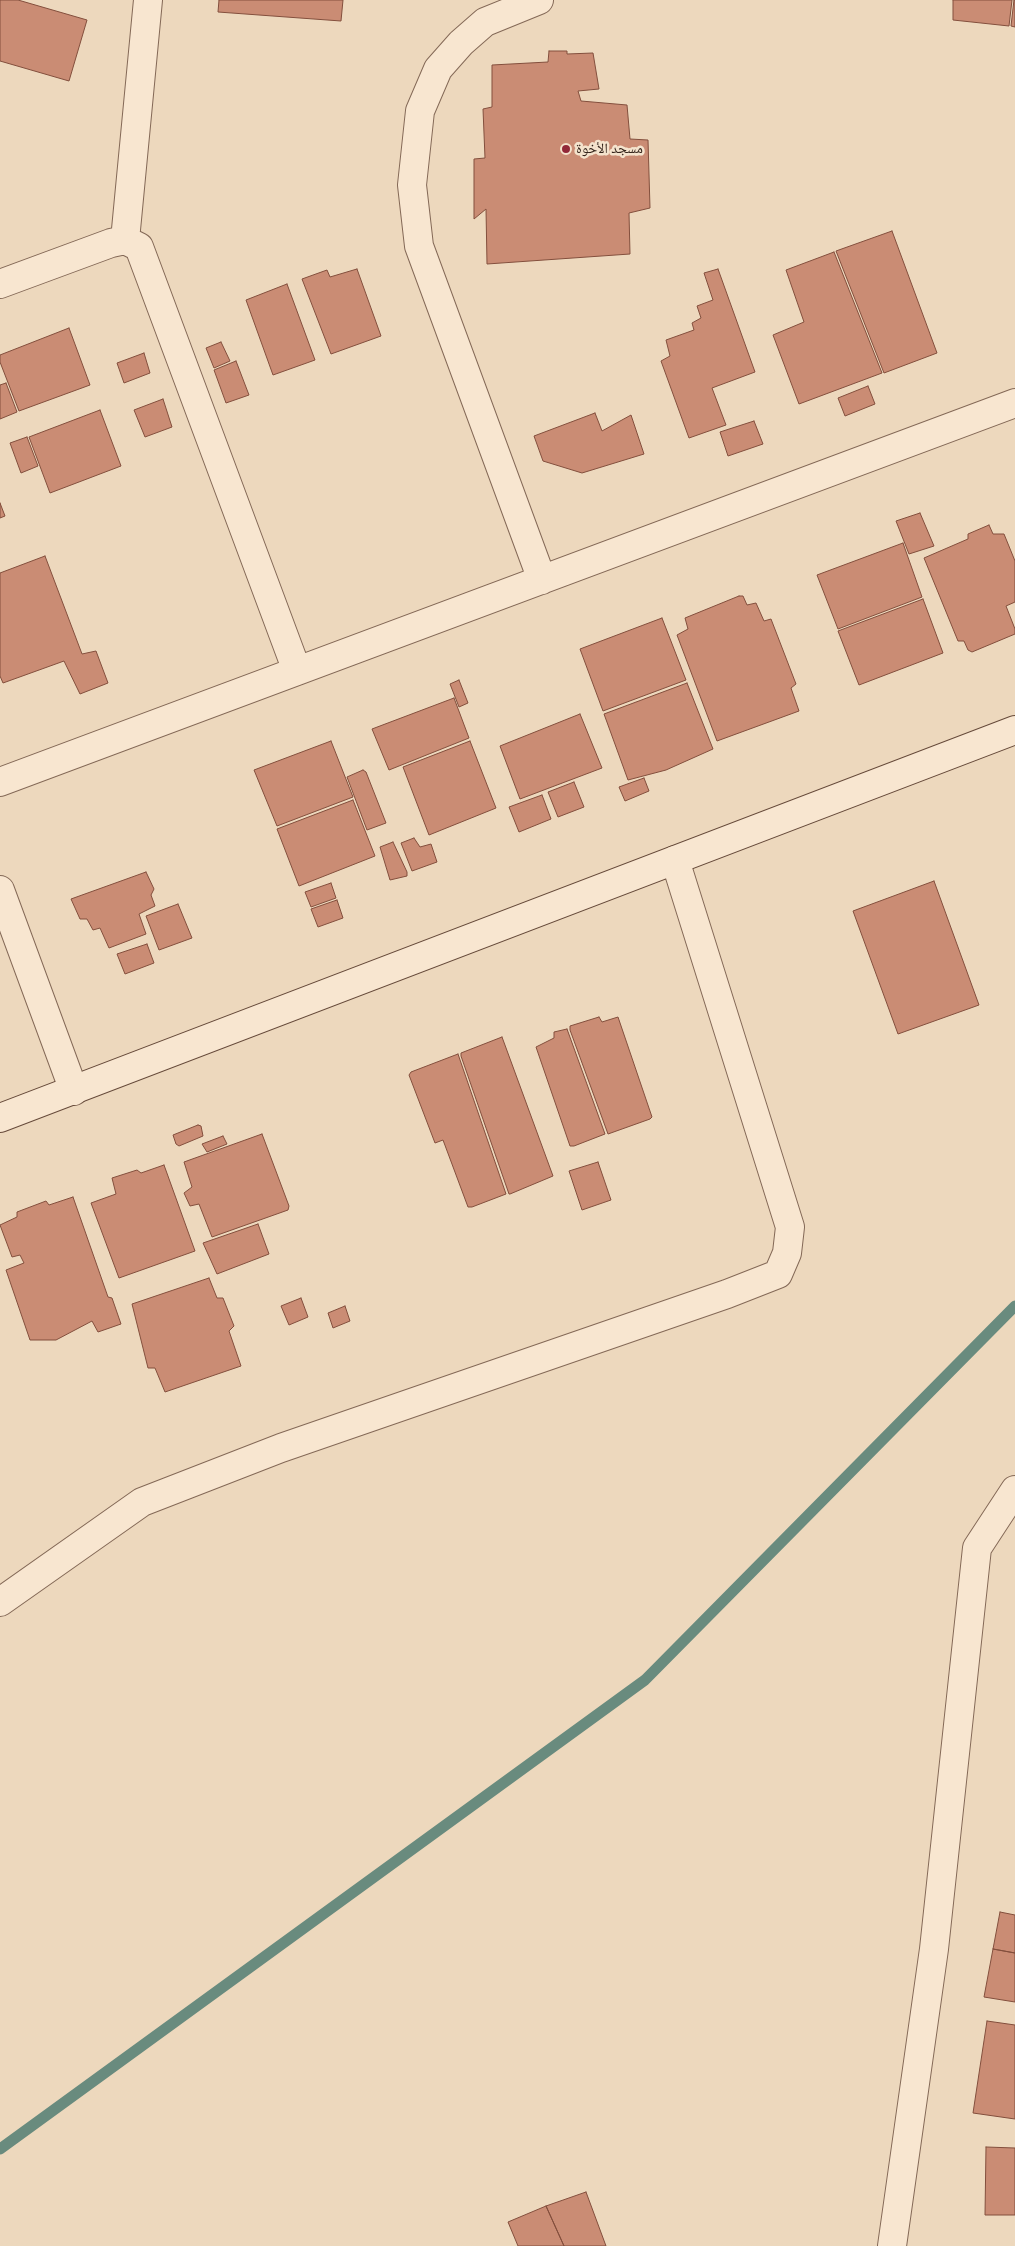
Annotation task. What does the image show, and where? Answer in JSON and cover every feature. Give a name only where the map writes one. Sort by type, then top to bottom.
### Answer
[{"type":"street","points":[[125,240],[148,0]]},
{"type":"street","points":[[539,0],[485,22],[460,43],[438,69],[420,111],[412,184],[419,246],[542,580]]},
{"type":"street","points":[[0,284],[111,243],[125,240],[140,247],[297,671]]},
{"type":"street","points":[[0,782],[1015,403]]},
{"type":"street","points":[[0,1118],[1015,730]]},
{"type":"street","points":[[0,1602],[142,1502],[281,1448],[727,1294],[778,1274],[787,1253],[790,1227],[675,860]]},
{"type":"street","points":[[0,890],[74,1090]]},
{"type":"street","points":[[892,2246],[934,1949],[977,1548],[1015,1490]]},
{"type":"building","points":[[0,0],[18,0],[87,20],[69,81],[0,61]]},
{"type":"building","points":[[219,0],[343,0],[341,21],[218,12]]},
{"type":"building","points":[[953,0],[1012,0],[1009,26],[953,20]]},
{"type":"building","points":[[1015,0],[1015,27],[1011,26]]},
{"type":"building","name":"مسجد الأخوة","points":[[549,51],[567,51],[567,54],[593,53],[599,89],[578,91],[581,101],[627,105],[630,139],[648,140],[650,208],[629,213],[630,254],[487,264],[486,209],[474,219],[474,159],[485,158],[483,109],[492,107],[492,65],[548,62]]},
{"type":"building","points":[[892,231],[937,353],[884,373],[836,251]]},
{"type":"building","points":[[834,252],[882,373],[799,404],[773,335],[804,322],[786,270]]},
{"type":"building","points":[[357,269],[381,336],[331,354],[302,279],[327,270],[330,277]]},
{"type":"building","points":[[718,269],[755,372],[712,388],[726,425],[689,438],[661,361],[670,356],[666,340],[694,330],[692,323],[701,318],[697,306],[713,300],[704,273]]},
{"type":"building","points":[[287,284],[315,360],[273,375],[246,300]]},
{"type":"building","points":[[69,328],[90,385],[19,411],[0,362],[0,355]]},
{"type":"building","points":[[221,342],[230,361],[214,368],[206,348]]},
{"type":"building","points":[[144,353],[150,373],[124,383],[117,363]]},
{"type":"building","points":[[236,361],[249,395],[226,403],[214,370]]},
{"type":"building","points":[[6,383],[17,412],[0,419],[0,385]]},
{"type":"building","points":[[868,386],[875,404],[845,416],[838,398]]},
{"type":"building","points":[[163,399],[172,427],[145,437],[134,410]]},
{"type":"building","points":[[100,410],[121,466],[50,493],[29,437]]},
{"type":"building","points":[[595,413],[602,431],[631,415],[644,454],[582,473],[543,461],[534,436]]},
{"type":"building","points":[[754,421],[763,444],[728,456],[720,432]]},
{"type":"building","points":[[27,437],[38,466],[21,473],[10,443]]},
{"type":"building","points":[[0,503],[5,516],[0,518]]},
{"type":"building","points":[[920,513],[934,546],[909,554],[896,521]]},
{"type":"building","points":[[989,525],[993,534],[1004,534],[1015,561],[1015,602],[1006,606],[1015,629],[1015,634],[972,652],[968,650],[964,641],[958,641],[924,558],[968,539],[968,534]]},
{"type":"building","points":[[903,543],[922,597],[838,629],[817,575]]},
{"type":"building","points":[[45,556],[82,654],[96,651],[108,683],[80,694],[64,661],[3,683],[0,676],[0,573]]},
{"type":"building","points":[[743,596],[747,605],[756,603],[764,621],[771,619],[796,684],[791,688],[799,711],[717,741],[677,635],[688,629],[685,618]]},
{"type":"building","points":[[923,599],[943,653],[859,685],[838,631]]},
{"type":"building","points":[[662,618],[686,680],[603,711],[580,649]]},
{"type":"building","points":[[459,680],[468,703],[459,707],[450,684]]},
{"type":"building","points":[[687,683],[713,749],[666,770],[628,780],[604,714]]},
{"type":"building","points":[[454,698],[469,738],[389,770],[372,729]]},
{"type":"building","points":[[580,714],[602,768],[520,799],[500,746]]},
{"type":"building","points":[[331,741],[353,797],[277,826],[254,770]]},
{"type":"building","points":[[470,741],[496,808],[429,835],[403,767]]},
{"type":"building","points":[[363,770],[366,772],[386,823],[367,830],[347,777]]},
{"type":"building","points":[[644,778],[649,791],[625,801],[619,787]]},
{"type":"building","points":[[574,782],[584,807],[558,817],[548,792]]},
{"type":"building","points":[[542,795],[551,819],[519,832],[509,807]]},
{"type":"building","points":[[353,800],[375,856],[299,886],[277,829]]},
{"type":"building","points":[[414,838],[420,847],[431,844],[437,862],[412,871],[401,843]]},
{"type":"building","points":[[393,842],[407,872],[407,876],[390,880],[380,847]]},
{"type":"building","points":[[146,872],[154,889],[151,895],[155,906],[139,914],[146,934],[109,948],[100,928],[93,930],[87,919],[80,919],[71,899]]},
{"type":"building","points":[[934,881],[979,1005],[898,1034],[853,911]]},
{"type":"building","points":[[331,883],[336,898],[311,907],[305,892]]},
{"type":"building","points":[[337,900],[343,918],[318,927],[311,909]]},
{"type":"building","points":[[178,904],[192,938],[159,950],[146,916]]},
{"type":"building","points":[[147,944],[154,963],[125,974],[117,954]]},
{"type":"building","points":[[599,1017],[602,1022],[618,1017],[652,1117],[608,1134],[570,1030],[570,1026]]},
{"type":"building","points":[[567,1029],[605,1134],[574,1146],[570,1146],[536,1047],[554,1038],[554,1032]]},
{"type":"building","points":[[502,1037],[553,1176],[510,1194],[461,1056],[461,1053]]},
{"type":"building","points":[[458,1054],[506,1194],[472,1207],[468,1207],[443,1140],[435,1143],[409,1075],[411,1072]]},
{"type":"building","points":[[198,1125],[201,1126],[203,1136],[179,1146],[176,1144],[173,1135]]},
{"type":"building","points":[[262,1134],[289,1206],[288,1210],[212,1237],[199,1204],[190,1206],[184,1193],[192,1187],[184,1162]]},
{"type":"building","points":[[223,1136],[227,1144],[207,1152],[202,1144]]},
{"type":"building","points":[[598,1162],[611,1200],[582,1210],[569,1171]]},
{"type":"building","points":[[164,1165],[195,1251],[119,1278],[91,1203],[116,1194],[112,1178],[137,1170],[141,1173]]},
{"type":"building","points":[[73,1197],[108,1297],[112,1298],[121,1324],[98,1332],[92,1321],[56,1340],[30,1340],[6,1270],[24,1263],[20,1255],[12,1257],[0,1225],[17,1217],[17,1212],[46,1201],[49,1205]]},
{"type":"building","points":[[258,1224],[269,1254],[217,1274],[203,1243]]},
{"type":"building","points":[[209,1278],[217,1298],[223,1298],[234,1326],[229,1331],[241,1366],[165,1392],[155,1368],[148,1368],[132,1304]]},
{"type":"building","points":[[301,1298],[308,1317],[289,1325],[281,1306]]},
{"type":"building","points":[[345,1306],[350,1321],[333,1328],[328,1313]]},
{"type":"building","points":[[1000,1912],[1015,1915],[1015,1953],[993,1949]]},
{"type":"building","points":[[993,1949],[1015,1953],[1015,2002],[984,1997]]},
{"type":"building","points":[[987,2021],[1015,2025],[1015,2119],[973,2113]]},
{"type":"building","points":[[986,2147],[1015,2148],[1015,2215],[985,2215]]},
{"type":"building","points":[[586,2192],[606,2246],[564,2246],[546,2206]]},
{"type":"building","points":[[546,2206],[564,2246],[518,2246],[508,2222]]},
{"type":"waterway","points":[[0,2149],[645,1680],[1015,1306]]},
{"type":"place","name":"مسجد الأخوة","points":[[566,149]]}]
